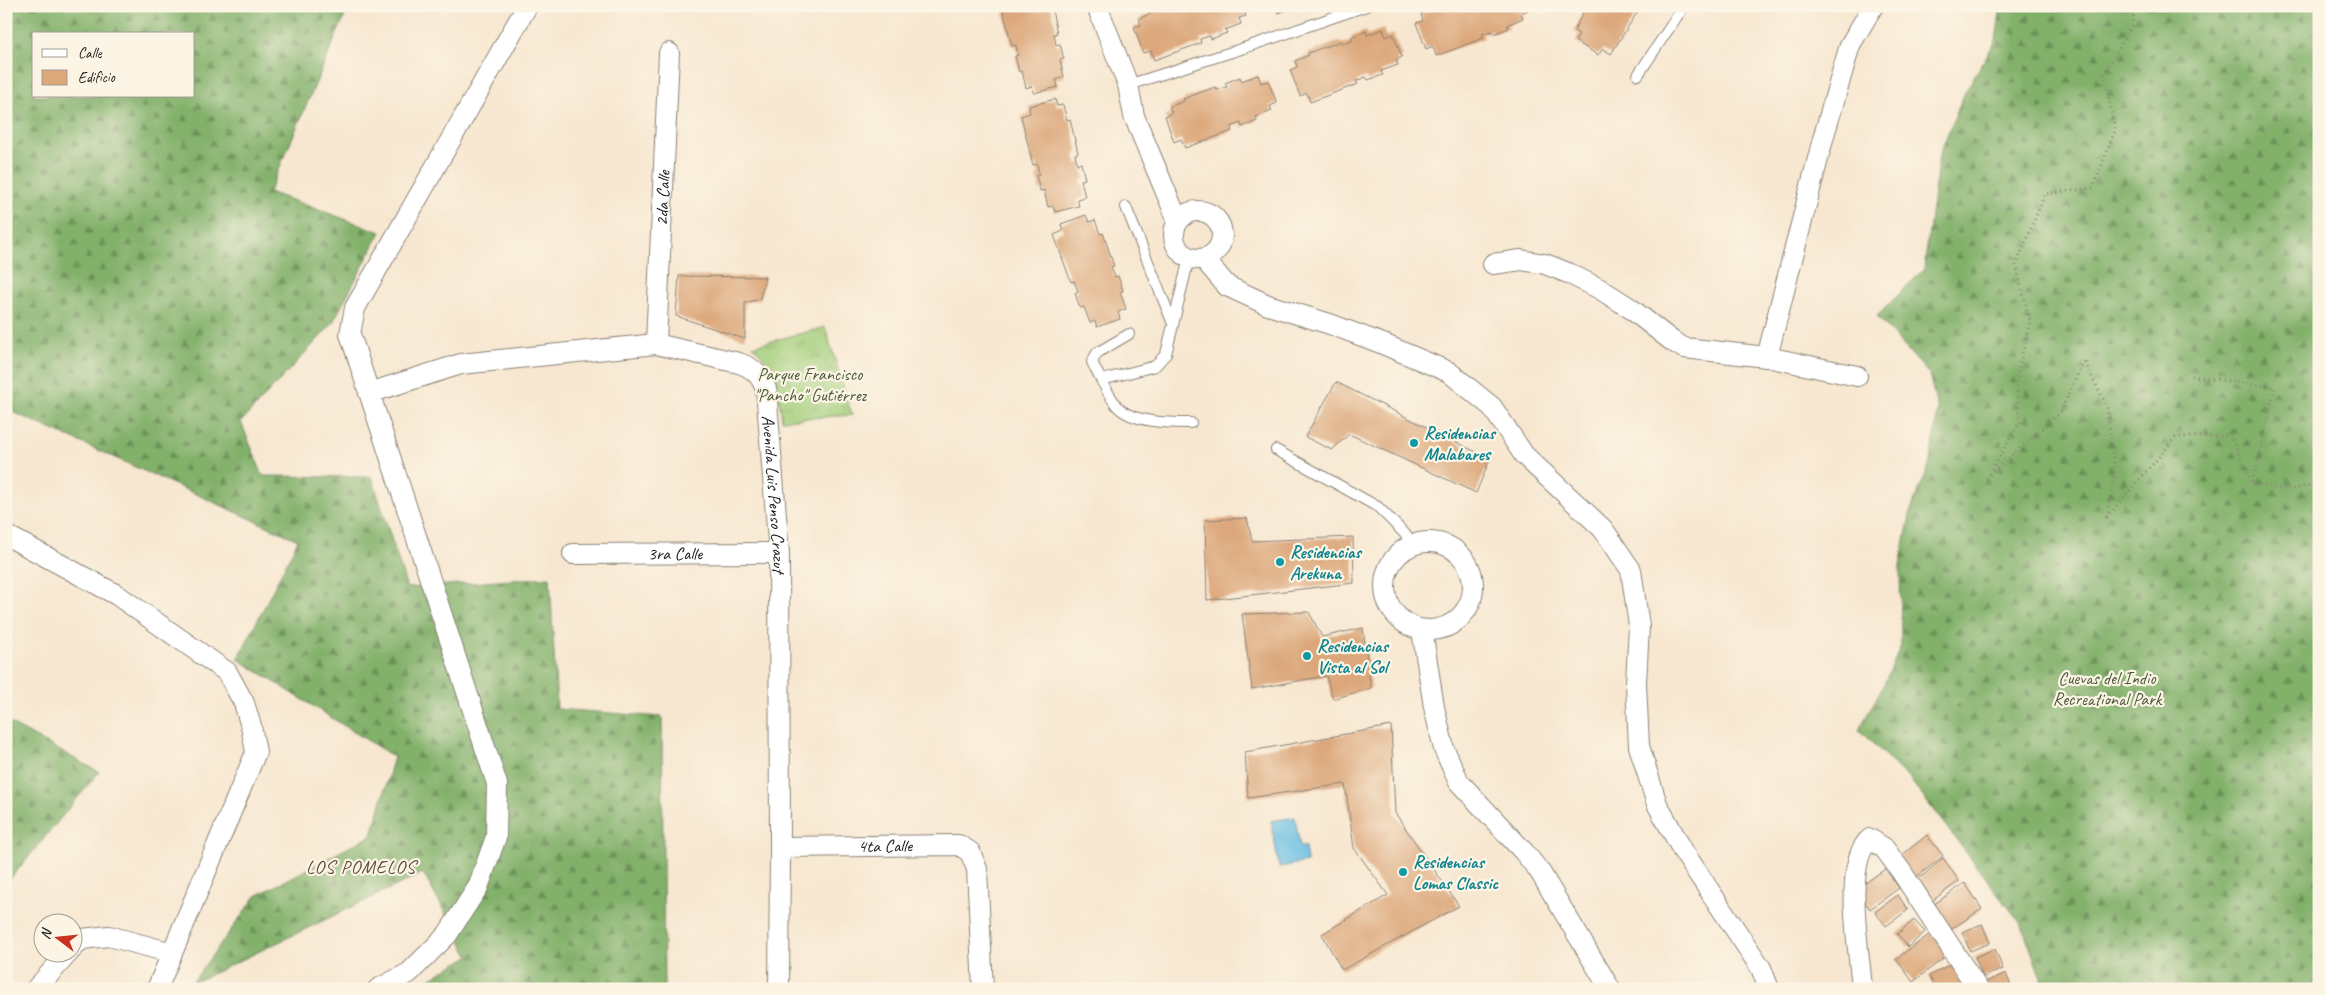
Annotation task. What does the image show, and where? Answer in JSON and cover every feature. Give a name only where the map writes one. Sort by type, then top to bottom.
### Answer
[{"type":"street","points":[[378,989],[409,973],[428,954],[447,934],[478,887],[496,837],[497,784],[350,334],[355,308],[527,6]]},
{"type":"street","points":[[1097,6],[1128,85],[1134,116],[1178,222]]},
{"type":"street","points":[[1767,358],[1823,139],[1850,45],[1873,6]]},
{"type":"street","name":"2da Calle","points":[[656,344],[669,53]]},
{"type":"street","points":[[1197,259],[1218,250],[1222,242],[1221,226],[1217,219],[1210,214],[1194,211],[1187,213],[1178,222],[1174,232],[1177,248],[1197,259],[1227,286],[1268,304],[1383,344],[1449,372],[1492,407],[1524,455],[1603,529],[1631,570],[1639,626],[1636,683],[1639,746],[1657,804],[1688,858],[1761,968],[1769,989]]},
{"type":"street","points":[[1493,264],[1521,260],[1545,264],[1568,273],[1600,289],[1630,308],[1672,341],[1684,348],[1767,358],[1857,376]]},
{"type":"street","name":"Avenida Luis Penso Crazut","points":[[369,393],[461,364],[656,344],[738,363],[751,368],[762,377],[766,389],[779,553],[779,989]]},
{"type":"street","points":[[6,535],[117,595],[227,672],[244,703],[256,752],[157,989]]},
{"type":"street","points":[[1430,541],[1449,545],[1466,562],[1472,575],[1471,596],[1462,615],[1451,624],[1437,629],[1422,630],[1408,626],[1396,616],[1388,604],[1384,590],[1386,575],[1392,561],[1402,550],[1415,544],[1430,541]]},
{"type":"street","name":"3ra Calle","points":[[573,554],[779,553]]},
{"type":"street","points":[[1422,630],[1434,707],[1444,749],[1459,782],[1540,872],[1610,989]]},
{"type":"street","points":[[1862,989],[1857,950],[1855,873],[1864,844],[1870,839],[1884,848],[1978,989]]},
{"type":"street","name":"4ta Calle","points":[[780,846],[959,845],[970,852],[977,869],[983,989]]},
{"type":"street","points":[[82,939],[109,936],[172,953]]},
{"type":"street","points":[[36,989],[60,962]]},
{"type":"lane","points":[[1128,85],[1366,6]]},
{"type":"lane","points":[[1638,75],[1684,6]]},
{"type":"lane","points":[[1126,207],[1173,324]]},
{"type":"lane","points":[[1102,380],[1155,366],[1166,354],[1173,324],[1197,259]]},
{"type":"lane","points":[[1129,334],[1097,353],[1092,362],[1118,406],[1130,414],[1158,423],[1191,423]]},
{"type":"lane","points":[[1276,450],[1378,507],[1415,544]]},
{"type":"path","points":[[2135,6],[2132,26],[2104,74],[2115,130],[2093,188],[2045,194],[2016,265],[2030,321],[2016,380],[2020,422],[1988,476],[2060,413],[2084,360],[2107,406],[2115,472],[2107,517],[2176,437],[2231,436],[2252,484]]},
{"type":"path","points":[[2192,376],[2275,387],[2252,484]]},
{"type":"path","points":[[2252,484],[2290,490],[2313,484],[2319,501]]},
{"type":"green space","points":[[6,6],[349,6],[269,192],[381,232],[332,324],[241,422],[263,476],[372,477],[407,588],[550,577],[557,709],[662,717],[664,989],[412,989],[469,956],[423,873],[191,984],[256,896],[372,835],[394,757],[238,659],[298,540],[6,409]]},
{"type":"green space","name":"Cuevas del Indio Recreational Park","points":[[2001,6],[2319,6],[2319,989],[2045,989],[2022,925],[1911,781],[1859,730],[1885,682],[1901,645],[1900,566],[1911,510],[1929,466],[1938,411],[1929,374],[1877,316],[1924,269],[1939,155],[1965,92],[1996,40]]},
{"type":"green space","name":"Parque Francisco \"Pancho\" Gutiérrez","points":[[825,327],[852,415],[782,420],[775,369],[753,346]]},
{"type":"green space","points":[[6,721],[99,772],[6,884]]},
{"type":"water","points":[[1295,817],[1300,847],[1305,847],[1307,862],[1279,867],[1271,821]]},
{"type":"building","points":[[1002,6],[1051,6],[1057,33],[1054,34],[1056,45],[1060,44],[1064,59],[1060,60],[1064,77],[1056,80],[1058,87],[1034,93],[1032,86],[1026,88],[1022,71],[1019,72],[1015,56],[1018,55],[1016,45],[1012,46]]},
{"type":"building","points":[[1165,6],[1243,6],[1246,16],[1239,18],[1241,24],[1225,30],[1227,33],[1211,39],[1210,36],[1200,39],[1201,43],[1154,60],[1151,51],[1143,53],[1134,27],[1141,25],[1139,19]]},
{"type":"building","points":[[1275,6],[1297,6],[1278,13]]},
{"type":"building","points":[[1434,6],[1526,6],[1528,10],[1521,13],[1523,18],[1507,25],[1509,28],[1493,34],[1492,31],[1482,34],[1484,38],[1436,56],[1433,46],[1426,49],[1416,23],[1423,21],[1421,14],[1435,9]]},
{"type":"building","points":[[1586,6],[1637,6],[1635,10],[1638,11],[1611,54],[1603,49],[1598,55],[1575,41],[1579,34],[1574,31]]},
{"type":"building","points":[[1383,29],[1386,37],[1393,34],[1402,57],[1396,60],[1398,65],[1381,71],[1383,75],[1368,80],[1366,77],[1356,81],[1358,84],[1310,102],[1307,93],[1300,96],[1290,70],[1297,67],[1295,61],[1309,55],[1308,53],[1341,41],[1342,44],[1352,41],[1351,37],[1366,31],[1367,35]]},
{"type":"building","points":[[1258,75],[1261,83],[1268,81],[1277,103],[1270,106],[1272,111],[1256,117],[1257,121],[1242,127],[1241,123],[1231,127],[1232,131],[1185,148],[1181,139],[1174,142],[1165,116],[1172,113],[1169,107],[1184,101],[1183,99],[1215,87],[1216,90],[1227,87],[1225,83],[1240,77],[1241,81]]},
{"type":"building","points":[[1055,99],[1057,106],[1063,105],[1067,120],[1070,119],[1078,153],[1075,154],[1077,164],[1081,163],[1085,179],[1081,180],[1085,197],[1077,199],[1079,206],[1055,212],[1053,206],[1048,207],[1044,190],[1040,191],[1036,175],[1039,175],[1037,164],[1033,165],[1021,116],[1030,113],[1029,106]]},
{"type":"building","points":[[1086,215],[1089,222],[1095,220],[1100,234],[1103,233],[1114,266],[1111,267],[1115,277],[1118,276],[1123,291],[1120,292],[1126,309],[1118,312],[1120,319],[1097,327],[1095,321],[1090,323],[1084,307],[1080,308],[1075,293],[1078,291],[1074,281],[1071,282],[1054,235],[1063,231],[1061,224]]},
{"type":"building","points":[[679,276],[765,277],[760,299],[745,303],[745,339],[676,316]]},
{"type":"building","name":"Residencias Malabares","points":[[1336,382],[1490,459],[1476,493],[1349,434],[1332,450],[1305,437]]},
{"type":"building","name":"Residencias Arekuna","points":[[1247,518],[1252,541],[1353,537],[1354,583],[1207,600],[1205,520]]},
{"type":"building","name":"Residencias Vista al Sol","points":[[1309,612],[1322,637],[1363,628],[1371,688],[1333,699],[1326,676],[1252,689],[1242,614]]},
{"type":"building","name":"Residencias Lomas Classic","points":[[1391,726],[1395,813],[1459,906],[1342,970],[1322,934],[1388,895],[1354,848],[1345,784],[1248,798],[1245,752]]},
{"type":"building","points":[[1927,835],[1943,856],[1913,880],[1897,859]]},
{"type":"building","points":[[1943,858],[1959,881],[1932,901],[1918,880]]},
{"type":"building","points":[[1885,869],[1899,888],[1870,909],[1856,890]]},
{"type":"building","points":[[1965,883],[1982,909],[1947,932],[1930,907]]},
{"type":"building","points":[[1898,895],[1908,910],[1886,926],[1875,912]]},
{"type":"building","points":[[1914,920],[1925,932],[1908,947],[1897,934]]},
{"type":"building","points":[[1982,924],[1990,943],[1970,951],[1962,932]]},
{"type":"building","points":[[1933,932],[1949,954],[1913,982],[1896,959]]},
{"type":"building","points":[[1995,949],[2003,969],[1983,977],[1975,957]]},
{"type":"building","points":[[1952,963],[1963,984],[1954,989],[1936,989],[1929,976]]},
{"type":"building","points":[[2006,973],[2012,989],[1988,989],[1986,982]]},
{"type":"place","name":"Residencias Malabares","points":[[1414,443]]},
{"type":"place","name":"Residencias Arekuna","points":[[1280,562]]},
{"type":"place","name":"Residencias Vista al Sol","points":[[1307,656]]},
{"type":"place","name":"Residencias Lomas Classic","points":[[1403,872]]},
{"type":"district","name":"LOS POMELOS","points":[[361,866]]}]
